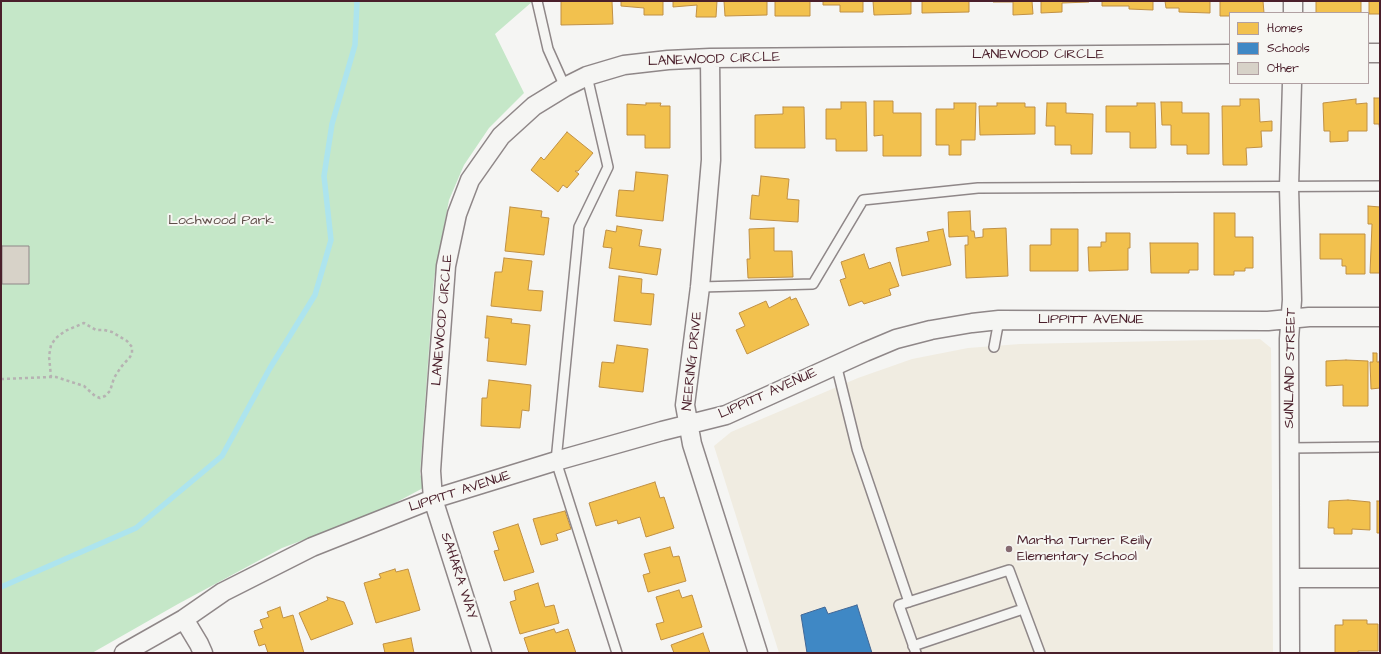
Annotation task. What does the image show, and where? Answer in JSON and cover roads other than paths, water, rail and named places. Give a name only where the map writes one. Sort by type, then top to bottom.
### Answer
[{"type":"street","points":[[1293,1],[1293,12]]},
{"type":"street","points":[[1369,53],[1380,53]]},
{"type":"street","name":"LANEWOOD CIRCLE","points":[[433,499],[431,471],[446,266],[458,214],[470,180],[501,136],[534,106],[565,87],[587,76],[624,65],[668,60],[710,58],[1229,54]]},
{"type":"street","name":"NEERING DRIVE","points":[[710,58],[711,160],[700,287],[686,405],[692,444],[758,653]]},
{"type":"street","name":"SUNLAND STREET","points":[[1290,653],[1289,339],[1292,300],[1289,187],[1292,84]]},
{"type":"street","name":"LIPPITT AVENUE","points":[[124,653],[184,619],[223,592],[312,547],[433,499],[556,461],[662,431],[726,415],[836,364],[896,339],[972,323],[999,320],[1268,321],[1380,316]]},
{"type":"street","name":"SAHARA WAY","points":[[433,499],[482,653]]},
{"type":"street","points":[[1290,578],[1380,578]]},
{"type":"street","points":[[184,619],[203,653]]},
{"type":"lane","points":[[537,1],[548,49],[565,87]]},
{"type":"lane","points":[[587,76],[608,167],[579,227],[556,461],[617,653]]},
{"type":"lane","points":[[700,287],[813,284],[863,200],[978,188],[1380,186]]},
{"type":"lane","points":[[994,346],[999,320]]},
{"type":"lane","points":[[836,364],[857,449],[909,602]]},
{"type":"lane","points":[[1289,448],[1380,447]]},
{"type":"lane","points":[[1023,609],[915,649],[899,605],[1009,570],[1040,653]]},
{"type":"waterway","points":[[1,587],[136,528],[222,456],[270,368],[315,295],[331,240],[324,176],[332,124],[355,45],[357,1]]},
{"type":"place","name":"Martha Turner Reilly Elementary School","points":[[1009,549]]},
{"type":"park label","name":"Lochwood Park","points":[[221,221]]}]
